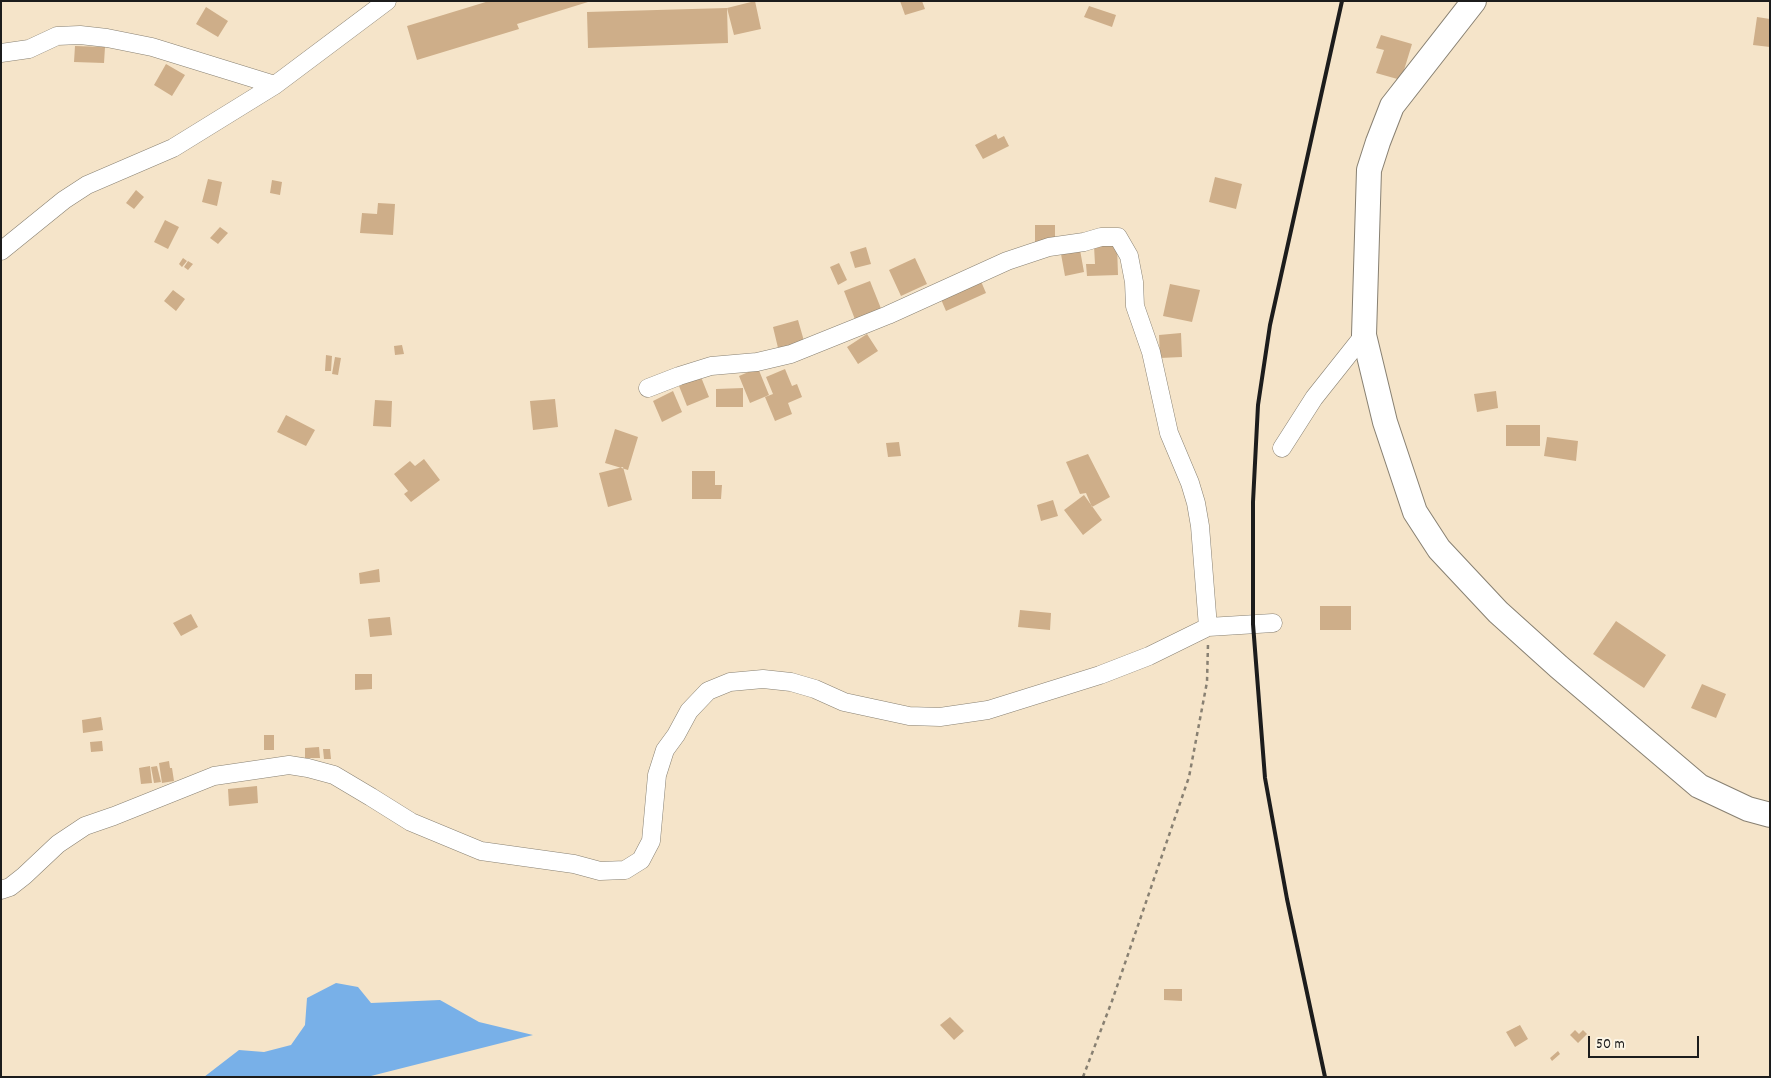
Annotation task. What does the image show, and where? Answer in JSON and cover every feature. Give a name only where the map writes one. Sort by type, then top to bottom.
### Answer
[{"type":"street","points":[[1,251],[64,200],[87,185],[173,148],[275,85],[387,1]]},
{"type":"street","points":[[1474,1],[1392,106],[1369,170],[1364,335],[1385,422],[1415,512],[1439,549],[1498,612],[1699,786],[1748,809],[1770,815]]},
{"type":"street","points":[[1,53],[29,49],[57,36],[80,35],[107,38],[160,49],[275,85]]},
{"type":"street","points":[[648,388],[711,366],[757,362],[791,354],[888,314],[1007,261],[1049,247],[1084,242],[1101,237],[1118,237],[1129,256],[1134,282],[1135,306],[1151,352],[1169,433],[1190,482],[1196,503],[1200,526],[1208,627]]},
{"type":"street","points":[[1282,448],[1314,398],[1364,335]]},
{"type":"street","points":[[1,890],[10,887],[58,844],[85,826],[214,776],[289,765],[334,775],[411,822],[481,851],[574,864],[600,871],[626,870],[641,860],[651,841],[656,775],[665,750],[676,735],[689,711],[708,691],[730,682],[763,679],[791,682],[815,688],[844,702],[909,716],[940,717],[988,710],[1100,675],[1149,656],[1208,627],[1273,623]]},
{"type":"path","points":[[1083,1077],[1112,1001],[1189,777],[1207,682],[1208,627]]},
{"type":"water","points":[[336,983],[358,987],[371,1003],[440,1000],[479,1022],[533,1035],[367,1077],[204,1077],[239,1050],[264,1052],[291,1045],[305,1025],[307,998]]},
{"type":"building","points":[[489,1],[588,2],[517,24],[519,29],[417,60],[407,26]]},
{"type":"building","points":[[755,1],[761,29],[734,35],[727,8]]},
{"type":"building","points":[[900,1],[922,1],[925,9],[905,15]]},
{"type":"building","points":[[1089,6],[1116,15],[1112,27],[1084,17]]},
{"type":"building","points":[[206,7],[228,21],[218,37],[196,24]]},
{"type":"building","points":[[727,8],[728,43],[588,48],[587,12]]},
{"type":"building","points":[[1757,17],[1770,19],[1770,47],[1753,45]]},
{"type":"building","points":[[1381,35],[1412,44],[1401,80],[1376,73],[1384,50],[1376,48]]},
{"type":"building","points":[[75,46],[105,47],[104,63],[74,62]]},
{"type":"building","points":[[166,64],[185,75],[172,96],[154,85]]},
{"type":"building","points":[[996,134],[998,139],[1004,136],[1009,146],[983,159],[975,145]]},
{"type":"building","points":[[1215,177],[1242,184],[1236,209],[1209,202]]},
{"type":"building","points":[[208,179],[222,182],[217,206],[202,202]]},
{"type":"building","points":[[272,180],[282,182],[280,195],[270,193]]},
{"type":"building","points":[[136,190],[144,197],[134,209],[126,203]]},
{"type":"building","points":[[378,203],[395,204],[393,235],[360,233],[362,213],[377,214]]},
{"type":"building","points":[[165,220],[179,227],[168,249],[154,242]]},
{"type":"building","points":[[1035,225],[1055,225],[1055,241],[1035,242]]},
{"type":"building","points":[[220,227],[228,233],[218,244],[210,238]]},
{"type":"building","points":[[1117,245],[1118,275],[1087,276],[1086,264],[1095,264],[1094,246]]},
{"type":"building","points":[[866,247],[871,264],[855,268],[850,252]]},
{"type":"building","points":[[1080,250],[1084,272],[1065,276],[1061,254]]},
{"type":"building","points":[[183,258],[187,261],[182,267],[179,264]]},
{"type":"building","points":[[915,258],[927,284],[901,296],[889,270]]},
{"type":"building","points":[[188,261],[193,264],[188,270],[184,267]]},
{"type":"building","points":[[839,263],[847,280],[838,285],[830,267]]},
{"type":"building","points":[[980,279],[986,293],[946,311],[940,297]]},
{"type":"building","points":[[870,281],[882,311],[856,322],[844,291]]},
{"type":"building","points":[[1170,284],[1200,290],[1192,322],[1163,316]]},
{"type":"building","points":[[173,290],[185,299],[176,311],[164,301]]},
{"type":"building","points":[[798,320],[804,341],[779,352],[773,327]]},
{"type":"building","points":[[1181,333],[1182,357],[1160,358],[1159,335]]},
{"type":"building","points":[[867,334],[878,351],[858,364],[847,347]]},
{"type":"building","points":[[402,345],[404,354],[395,355],[394,346]]},
{"type":"building","points":[[326,355],[332,356],[331,371],[325,371]]},
{"type":"building","points":[[335,357],[341,358],[338,375],[332,374]]},
{"type":"building","points":[[758,368],[769,395],[750,403],[739,376]]},
{"type":"building","points":[[785,369],[792,386],[797,384],[802,397],[788,403],[792,414],[775,421],[765,397],[773,394],[766,377]]},
{"type":"building","points":[[701,377],[709,397],[687,406],[679,386]]},
{"type":"building","points":[[743,388],[743,407],[716,407],[716,389]]},
{"type":"building","points":[[673,391],[682,412],[662,422],[653,401]]},
{"type":"building","points":[[1496,391],[1498,408],[1477,412],[1474,394]]},
{"type":"building","points":[[555,399],[558,427],[533,430],[530,401]]},
{"type":"building","points":[[375,400],[392,401],[391,427],[373,426]]},
{"type":"building","points":[[286,415],[315,430],[306,446],[277,432]]},
{"type":"building","points":[[1506,425],[1540,425],[1540,446],[1506,446]]},
{"type":"building","points":[[615,429],[638,437],[628,470],[605,463]]},
{"type":"building","points":[[1547,437],[1578,441],[1576,461],[1544,456]]},
{"type":"building","points":[[899,442],[901,456],[888,457],[886,443]]},
{"type":"building","points":[[1088,454],[1110,497],[1092,507],[1086,493],[1080,494],[1066,462]]},
{"type":"building","points":[[424,459],[440,480],[411,502],[404,494],[408,491],[394,474],[410,461],[415,466]]},
{"type":"building","points":[[623,467],[632,500],[608,507],[599,473]]},
{"type":"building","points":[[692,471],[715,471],[715,485],[722,485],[721,499],[692,499]]},
{"type":"building","points":[[1084,495],[1102,520],[1083,535],[1064,510]]},
{"type":"building","points":[[1053,500],[1058,516],[1041,521],[1037,505]]},
{"type":"building","points":[[379,569],[380,582],[360,584],[359,573]]},
{"type":"building","points":[[1320,606],[1351,606],[1351,630],[1320,630]]},
{"type":"building","points":[[1020,610],[1051,613],[1050,630],[1018,627]]},
{"type":"building","points":[[191,614],[198,627],[181,636],[173,623]]},
{"type":"building","points":[[390,617],[392,635],[370,637],[368,619]]},
{"type":"building","points":[[1616,621],[1666,655],[1644,688],[1593,654]]},
{"type":"building","points":[[355,674],[372,674],[372,689],[355,690]]},
{"type":"building","points":[[1702,684],[1726,694],[1716,718],[1691,708]]},
{"type":"building","points":[[101,717],[103,730],[83,733],[82,720]]},
{"type":"building","points":[[264,735],[274,735],[274,750],[264,750]]},
{"type":"building","points":[[102,741],[103,751],[91,752],[90,742]]},
{"type":"building","points":[[319,747],[320,758],[305,758],[305,748]]},
{"type":"building","points":[[323,749],[330,749],[331,759],[324,759]]},
{"type":"building","points":[[169,761],[174,781],[162,783],[159,763]]},
{"type":"building","points":[[150,766],[152,783],[141,784],[139,768]]},
{"type":"building","points":[[157,766],[161,782],[154,783],[151,767]]},
{"type":"building","points":[[257,786],[258,803],[229,806],[228,789]]},
{"type":"building","points":[[1164,989],[1182,989],[1182,1001],[1164,1000]]},
{"type":"building","points":[[950,1017],[964,1031],[954,1040],[940,1025]]},
{"type":"building","points":[[1520,1025],[1528,1039],[1515,1047],[1506,1032]]},
{"type":"building","points":[[1575,1030],[1579,1034],[1583,1030],[1587,1034],[1578,1043],[1570,1035]]},
{"type":"building","points":[[1558,1051],[1560,1054],[1552,1061],[1550,1058]]},
{"type":"railway","points":[[1325,1077],[1287,899],[1265,778],[1253,624],[1253,502],[1258,405],[1270,325],[1342,1]]}]
